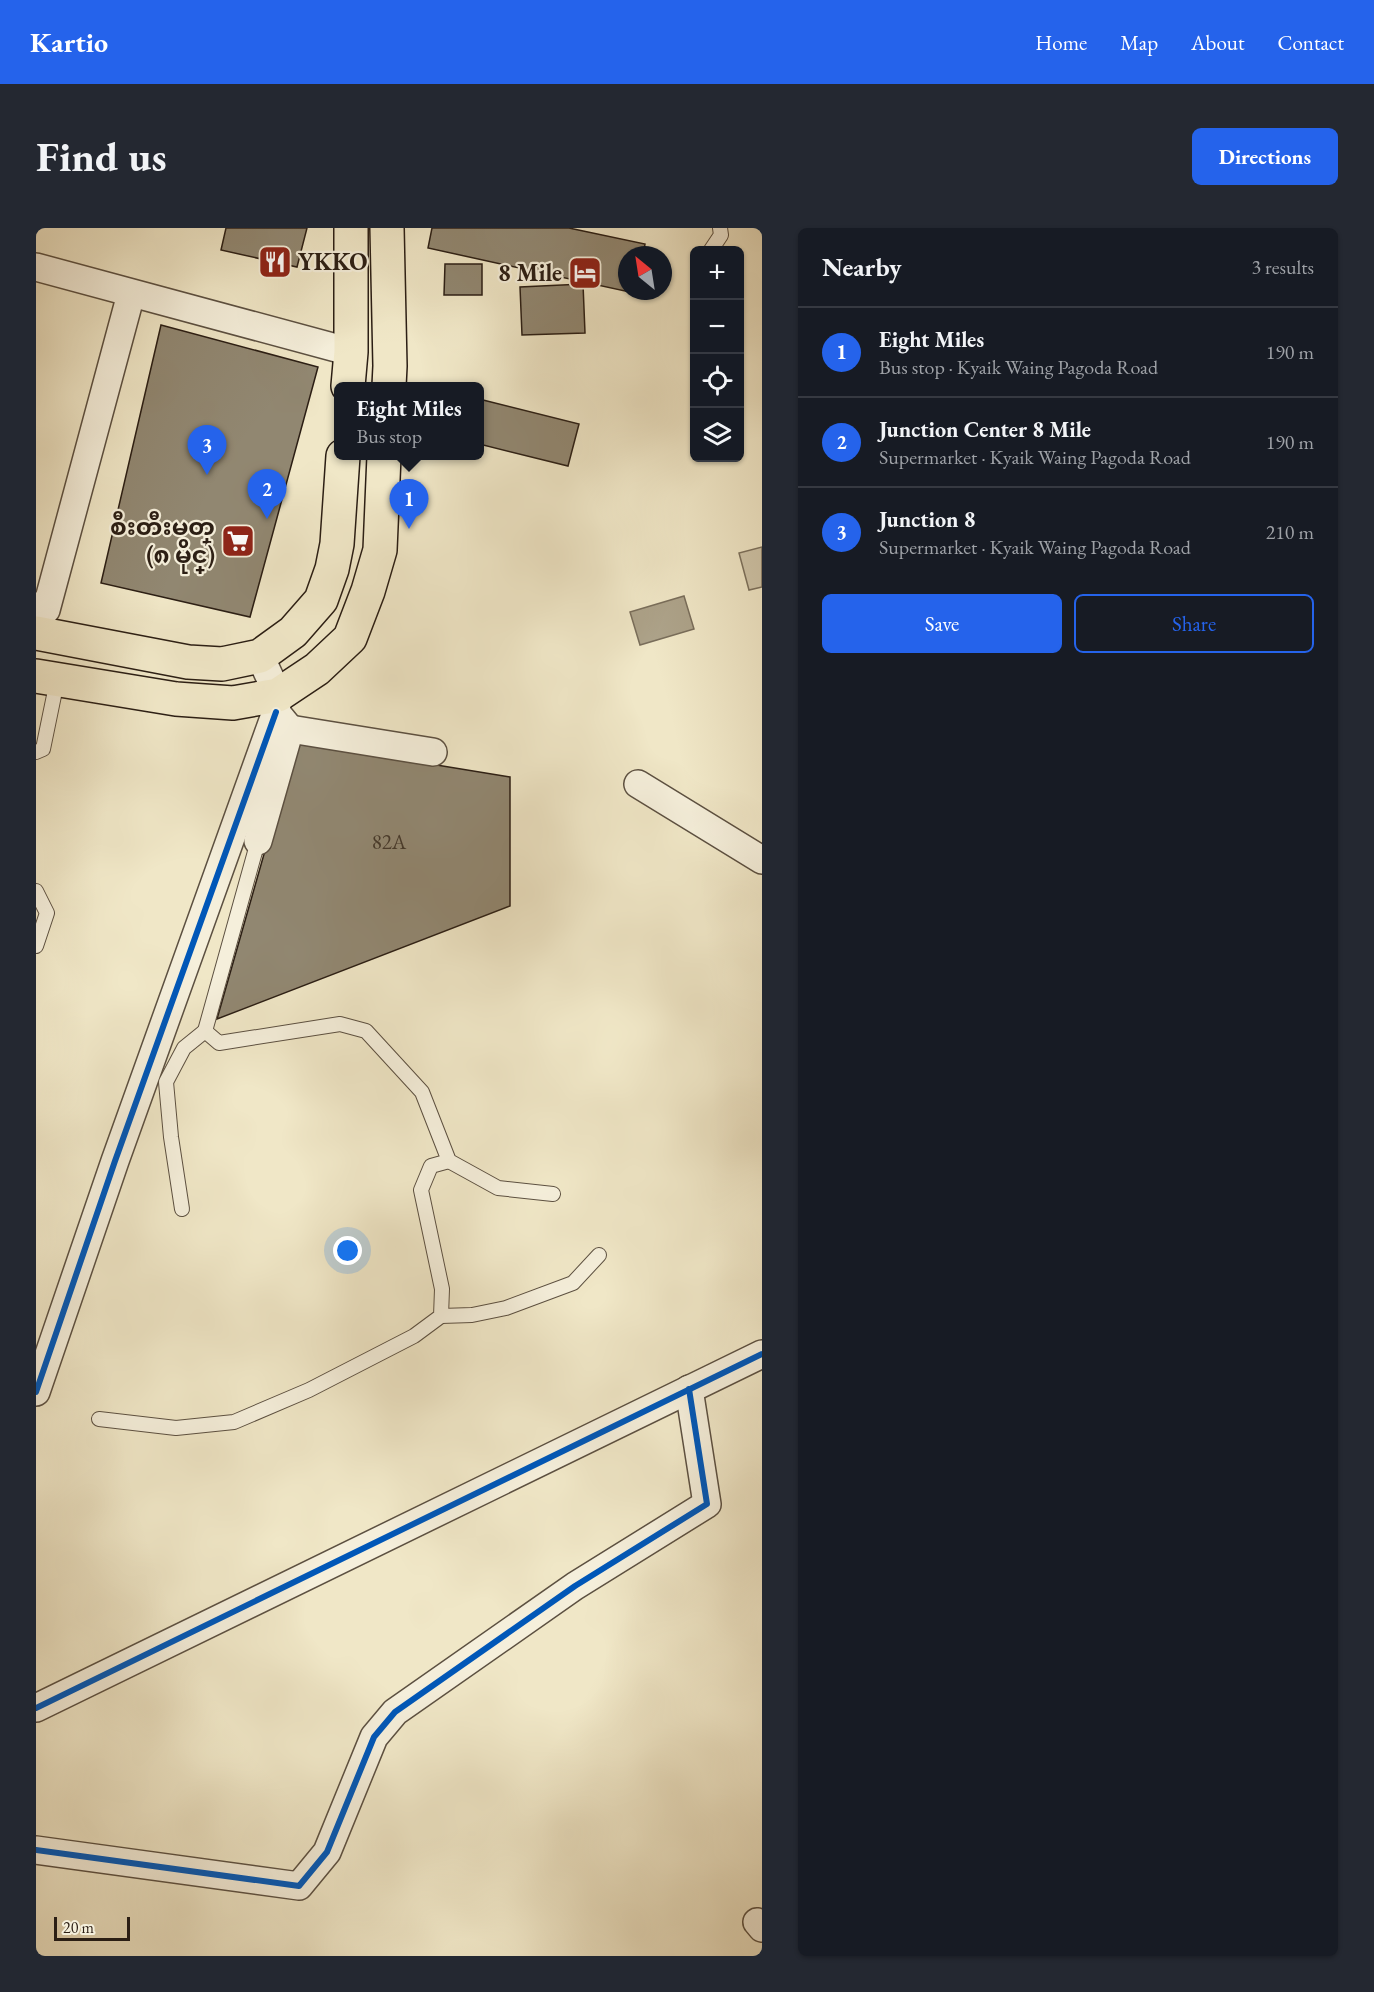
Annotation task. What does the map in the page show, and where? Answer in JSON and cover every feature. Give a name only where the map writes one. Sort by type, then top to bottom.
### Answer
[{"type":"main road","points":[[348,382],[351,352],[351,228]]},
{"type":"main road","points":[[387,228],[389,382]]},
{"type":"main road","points":[[36,633],[188,663],[222,664],[260,656],[293,632],[321,600],[332,569],[337,544],[343,460]]},
{"type":"main road","points":[[47,678],[176,699],[233,703],[282,712],[317,669],[350,638],[369,591],[380,550],[384,460]]},
{"type":"street","points":[[36,267],[351,352]]},
{"type":"street","points":[[36,606],[46,610],[131,294]]},
{"type":"street","points":[[258,841],[282,712],[260,656]]},
{"type":"street","points":[[282,712],[433,752]]},
{"type":"street","points":[[36,1392],[115,1161],[282,712]]},
{"type":"street","points":[[638,784],[762,860]]},
{"type":"street","points":[[36,1708],[762,1354]]},
{"type":"street","points":[[36,1850],[299,1886],[327,1852],[374,1737],[395,1712],[575,1586],[707,1504],[689,1389]]},
{"type":"lane","points":[[714,246],[721,235],[720,228]]},
{"type":"lane","points":[[36,752],[43,748],[47,678]]},
{"type":"lane","points":[[182,1209],[171,1137],[166,1082],[184,1048],[205,1031],[258,841]]},
{"type":"lane","points":[[36,891],[46,912],[36,946]]},
{"type":"lane","points":[[205,1031],[219,1043],[340,1024],[366,1031],[422,1092],[449,1161],[498,1188],[554,1194]]},
{"type":"lane","points":[[441,1316],[442,1289],[421,1190],[431,1166],[449,1161]]},
{"type":"lane","points":[[99,1419],[176,1428],[234,1422],[309,1390],[414,1336],[441,1316],[472,1315],[506,1308],[573,1283],[599,1255]]},
{"type":"shaded area","points":[[762,547],[762,587],[749,590],[739,553]]},
{"type":"shaded area","points":[[684,596],[694,629],[640,645],[630,612]]},
{"type":"building","points":[[226,228],[307,228],[297,267],[221,250]]},
{"type":"building","name":"8 Mile","points":[[432,228],[569,228],[645,244],[645,246],[618,246],[618,290],[428,248]]},
{"type":"building","points":[[445,264],[482,264],[482,295],[444,295]]},
{"type":"building","points":[[583,284],[585,333],[522,335],[520,287]]},
{"type":"building","points":[[161,325],[318,367],[250,617],[101,583]]},
{"type":"building","points":[[484,400],[579,424],[568,466],[484,445]]},
{"type":"building","points":[[296,742],[510,777],[510,906],[217,1019]]},
{"type":"cycle path","points":[[36,1392],[115,1161],[276,712]]},
{"type":"cycle path","points":[[36,1708],[762,1354]]},
{"type":"cycle path","points":[[36,1850],[299,1886],[327,1852],[374,1737],[395,1712],[575,1586],[707,1504],[689,1389]]},
{"type":"place","name":"YKKO","points":[[275,262]]},
{"type":"place","name":"8 Mile","points":[[585,273]]},
{"type":"place","name":"Junction 8","points":[[207,475]]},
{"type":"place","name":"Junction Center 8 Mile","points":[[267,519]]},
{"type":"place","name":"Eight Miles","points":[[409,529]]},
{"type":"place","name":"စီးတီးမတ္ (၈ မိုင္)","points":[[238,541]]}]
